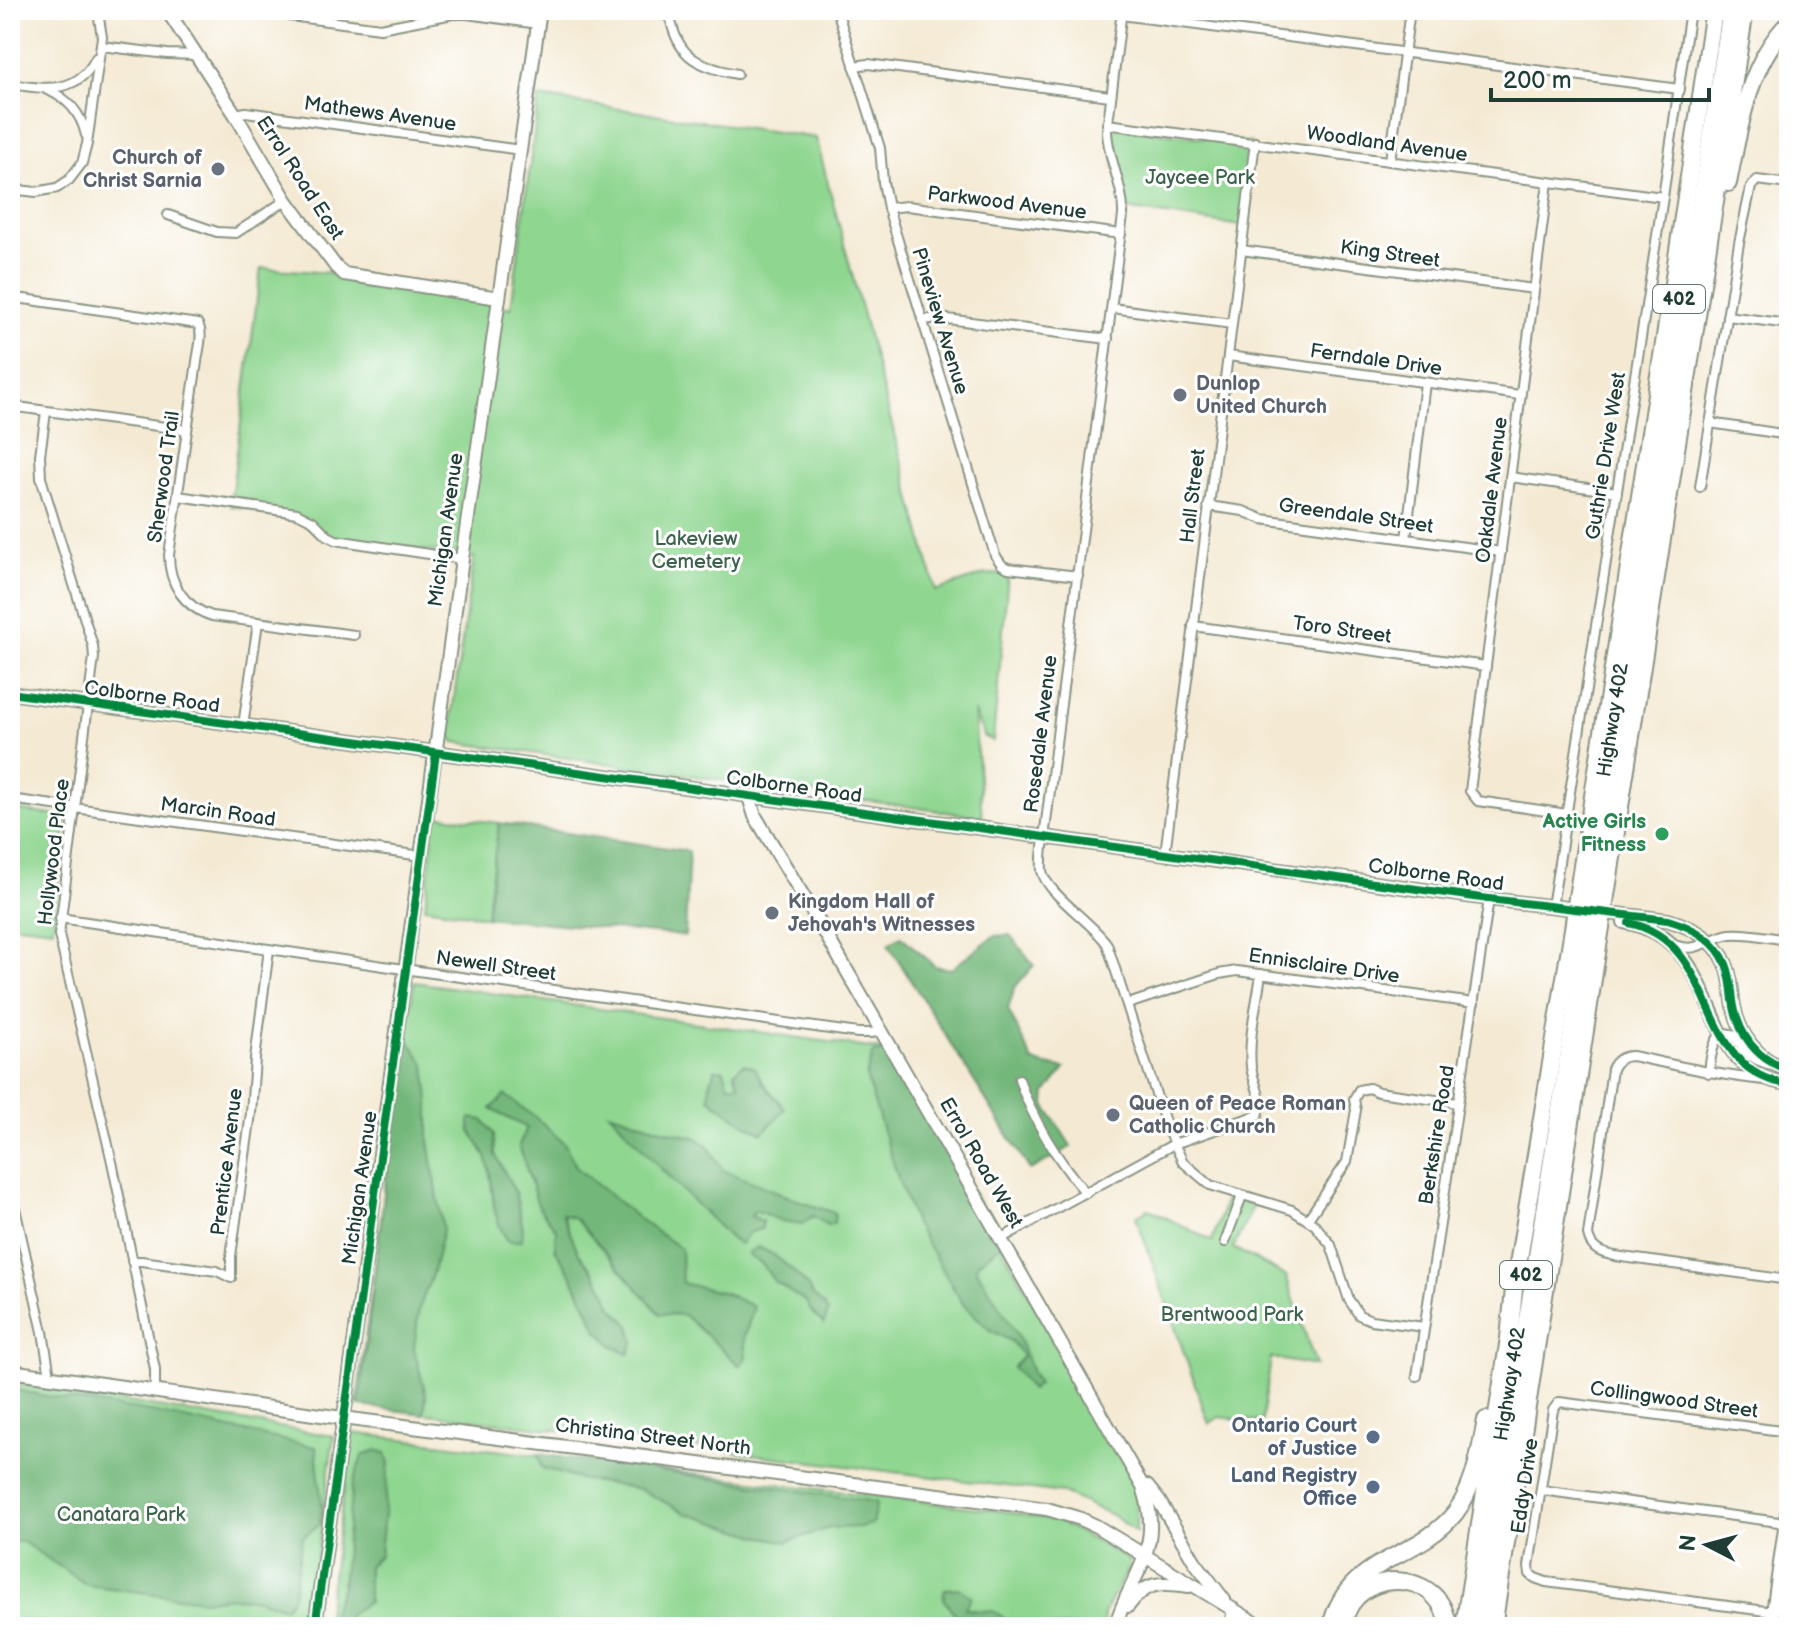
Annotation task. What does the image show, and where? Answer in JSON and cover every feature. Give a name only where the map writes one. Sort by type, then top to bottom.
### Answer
[{"type":"highway","points":[[1331,1627],[1337,1606],[1352,1585],[1433,1532],[1454,1514],[1475,1470],[1514,1289],[1587,912],[1665,337],[1714,10]]},
{"type":"highway","name":"Highway 402","points":[[1471,1627],[1587,912],[1723,10]]},
{"type":"highway","points":[[1479,1627],[1587,912],[1731,10]]},
{"type":"highway","name":"Highway 402","points":[[1493,1627],[1551,1251],[1587,912],[1677,443],[1745,10]]},
{"type":"highway","points":[[1677,443],[1742,119],[1765,56],[1789,23]]},
{"type":"highway","points":[[1504,1627],[1543,1342],[1551,1251]]},
{"type":"highway","points":[[1464,1627],[1514,1289]]},
{"type":"highway","points":[[1342,1627],[1348,1608],[1362,1592],[1381,1582],[1400,1581],[1419,1586],[1434,1597],[1441,1605],[1449,1627]]},
{"type":"street","points":[[10,189],[43,191],[63,185],[82,163],[101,46],[99,18],[95,10]]},
{"type":"street","name":"Errol Road East","points":[[167,10],[235,114],[286,200],[344,274],[499,298]]},
{"type":"street","points":[[275,10],[290,16],[380,28],[453,14],[538,24]]},
{"type":"street","points":[[425,10],[426,20]]},
{"type":"street","name":"Michigan Avenue","points":[[315,1627],[540,10]]},
{"type":"street","points":[[669,10],[676,39],[691,57],[703,66],[737,74]]},
{"type":"street","name":"Pineview Avenue","points":[[837,10],[880,148],[888,208],[998,561],[1008,568],[1078,576]]},
{"type":"street","points":[[1390,161],[1410,10]]},
{"type":"street","name":"Guthrie Drive West","points":[[1552,907],[1690,10]]},
{"type":"street","points":[[1121,12],[1404,54],[1679,89]]},
{"type":"street","name":"Rosedale Avenue","points":[[1121,12],[1107,124],[1109,150],[1122,197],[1123,215],[1042,867],[1046,881],[1107,944],[1168,1131],[1183,1162],[1210,1185],[1292,1210],[1308,1219],[1331,1245],[1355,1312],[1371,1320],[1424,1327]]},
{"type":"street","points":[[101,46],[198,55]]},
{"type":"street","points":[[10,84],[42,88],[77,81],[92,66],[101,46]]},
{"type":"street","points":[[854,66],[868,64],[1110,96]]},
{"type":"street","points":[[42,88],[59,95],[76,111],[87,144]]},
{"type":"street","name":"Mathews Avenue","points":[[235,114],[246,112],[521,150]]},
{"type":"street","name":"Woodland Avenue","points":[[1107,124],[1663,197]]},
{"type":"street","name":"Hall Street","points":[[1165,854],[1255,142]]},
{"type":"street","points":[[1700,487],[1743,221],[1754,182],[1766,180],[1789,184]]},
{"type":"street","name":"Oakdale Avenue","points":[[1548,182],[1470,791],[1478,801],[1567,814]]},
{"type":"street","points":[[168,215],[217,232],[236,233],[286,200]]},
{"type":"street","name":"Parkwood Avenue","points":[[888,208],[907,206],[1121,234]]},
{"type":"street","name":"King Street","points":[[1241,250],[1534,289]]},
{"type":"street","name":"Sherwood Trail","points":[[10,297],[198,324],[201,332],[169,563],[177,589],[190,605],[205,614],[354,635]]},
{"type":"street","points":[[1112,308],[1232,324]]},
{"type":"street","points":[[1727,316],[1789,324]]},
{"type":"street","points":[[923,320],[939,318],[1108,339]]},
{"type":"street","name":"Ferndale Drive","points":[[1228,356],[1520,395]]},
{"type":"street","points":[[1406,539],[1425,383]]},
{"type":"street","points":[[10,406],[187,430]]},
{"type":"street","name":"Hollywood Place","points":[[46,412],[40,471],[94,651],[94,670],[60,918],[60,941],[100,1110],[155,1369],[155,1392]]},
{"type":"street","points":[[1710,423],[1789,435]]},
{"type":"street","points":[[1510,477],[1617,492]]},
{"type":"street","points":[[178,496],[290,512],[313,521],[336,540],[462,559]]},
{"type":"street","name":"Greendale Street","points":[[1208,506],[1243,511],[1262,519],[1501,552]]},
{"type":"street","points":[[243,726],[258,622]]},
{"type":"street","name":"Toro Street","points":[[1193,626],[1486,666]]},
{"type":"street","name":"Colborne Road","points":[[10,693],[1489,899],[1668,920],[1694,930],[1710,942]]},
{"type":"street","points":[[440,728],[446,746],[460,756]]},
{"type":"street","name":"Errol Road West","points":[[749,797],[755,816],[1136,1472],[1146,1495],[1150,1537],[1146,1556],[1116,1627]]},
{"type":"street","name":"Marcin Road","points":[[10,799],[422,856]]},
{"type":"street","name":"Berkshire Road","points":[[1417,1376],[1489,899]]},
{"type":"street","name":"Colborne Road","points":[[1587,912],[1642,926],[1679,947],[1693,948],[1719,937],[1737,934],[1789,940]]},
{"type":"street","name":"Newell Street","points":[[60,918],[858,1033],[882,1031]]},
{"type":"street","points":[[1694,930],[1711,937],[1737,934]]},
{"type":"street","points":[[1667,942],[1681,954],[1698,980],[1722,1035],[1737,1057],[1757,1074],[1774,1081]]},
{"type":"street","points":[[1710,942],[1727,967],[1741,1030],[1758,1053],[1786,1069]]},
{"type":"street","name":"Prentice Avenue","points":[[132,1261],[217,1271],[231,1278],[231,1256],[269,949]]},
{"type":"street","name":"Ennisclaire Drive","points":[[1128,1004],[1226,972],[1243,971],[1474,1003]]},
{"type":"street","points":[[1002,1238],[1174,1144],[1258,1115],[1261,1103],[1250,1054],[1261,974]]},
{"type":"street","points":[[1709,1073],[1715,1042],[1722,1035],[1731,1035],[1752,1057],[1786,1069]]},
{"type":"street","points":[[1789,1084],[1709,1073],[1632,1056],[1619,1059],[1612,1069],[1588,1235],[1598,1252],[1615,1256],[1789,1280]]},
{"type":"street","points":[[1019,1079],[1031,1111],[1067,1169],[1086,1193]]},
{"type":"street","points":[[1308,1219],[1347,1162],[1356,1110],[1354,1099],[1359,1090],[1369,1088],[1378,1092],[1458,1103]]},
{"type":"street","points":[[10,1186],[50,1376]]},
{"type":"street","points":[[1225,1242],[1242,1196]]},
{"type":"street","name":"Christina Street North","points":[[10,1371],[344,1418],[1023,1504],[1081,1519],[1262,1627]]},
{"type":"street","name":"Collingwood Street","points":[[1556,1404],[1565,1402],[1789,1432]]},
{"type":"street","name":"Eddy Drive","points":[[1556,1404],[1550,1426],[1530,1574],[1546,1582],[1773,1612]]},
{"type":"street","points":[[1136,1472],[1159,1501],[1200,1570],[1232,1608],[1229,1627]]},
{"type":"street","points":[[1541,1490],[1786,1523]]},
{"type":"street","points":[[1771,1627],[1786,1542],[1789,1500]]},
{"type":"street","points":[[1116,1627],[1136,1596],[1150,1587],[1166,1583],[1196,1587]]},
{"type":"green space","name":"Lakeview Cemetery","points":[[539,97],[816,138],[936,591],[986,574],[1008,575],[993,741],[984,736],[974,712],[982,817],[455,742],[449,734],[474,557],[354,544],[325,537],[291,515],[230,506],[261,268],[344,274],[511,308]]},
{"type":"green space","name":"Jaycee Park","points":[[1109,127],[1251,143],[1241,226],[1126,209]]},
{"type":"green space","points":[[10,809],[67,817],[53,929],[10,924]]},
{"type":"green space","points":[[435,815],[499,823],[486,917],[425,907]]},
{"type":"green space","points":[[499,823],[689,851],[685,936],[486,917]]},
{"type":"green space","points":[[1010,935],[1034,965],[1015,987],[1008,1009],[1033,1062],[1065,1069],[1046,1093],[1045,1105],[1071,1146],[1030,1170],[888,944],[901,936],[935,966],[951,969],[994,936]]},
{"type":"green space","points":[[414,982],[890,1051],[1137,1484],[1136,1532],[1112,1515],[1063,1493],[356,1405]]},
{"type":"green space","points":[[403,1032],[425,1064],[429,1142],[443,1229],[433,1272],[419,1309],[414,1349],[426,1395],[424,1414],[359,1406]]},
{"type":"green space","points":[[890,1051],[1003,1243],[978,1263],[976,1269],[1018,1336],[1038,1384],[1031,1390],[1013,1367],[1023,1356],[1011,1341],[990,1330],[963,1304],[915,1224],[866,1077],[873,1053]]},
{"type":"green space","points":[[744,1064],[755,1068],[763,1083],[785,1109],[763,1133],[746,1125],[709,1098],[710,1081],[715,1069],[724,1070],[729,1085],[739,1085],[734,1072]]},
{"type":"green space","points":[[505,1095],[564,1143],[577,1168],[681,1249],[682,1283],[725,1293],[754,1307],[744,1338],[746,1357],[740,1366],[684,1315],[660,1314],[575,1218],[562,1214],[579,1254],[592,1269],[611,1305],[630,1326],[634,1341],[629,1354],[613,1346],[598,1331],[572,1276],[555,1249],[556,1229],[539,1208],[519,1145],[527,1128],[491,1109]]},
{"type":"green space","points":[[609,1112],[695,1137],[708,1146],[723,1170],[835,1213],[834,1223],[827,1225],[813,1216],[802,1224],[782,1221],[755,1210],[751,1216],[762,1221],[762,1229],[750,1232],[740,1244],[732,1240],[664,1172]]},
{"type":"green space","points":[[470,1118],[483,1120],[494,1134],[495,1154],[515,1192],[523,1229],[521,1241],[508,1241],[502,1231],[495,1211],[487,1160],[471,1130]]},
{"type":"green space","name":"Brentwood Park","points":[[1227,1196],[1254,1205],[1233,1248],[1286,1276],[1316,1366],[1271,1358],[1262,1422],[1219,1417],[1209,1424],[1136,1216],[1149,1209],[1212,1241]]},
{"type":"green space","points":[[758,1247],[783,1262],[806,1285],[827,1310],[824,1324],[806,1302],[774,1281],[762,1264],[747,1255]]},
{"type":"green space","name":"Canatara Park","points":[[10,1383],[334,1436],[307,1627],[10,1627]]},
{"type":"green space","name":"Canatara Park","points":[[10,1389],[156,1413],[316,1447],[322,1509],[319,1524],[302,1538],[293,1597],[284,1608],[259,1599],[235,1597],[201,1600],[87,1585],[23,1542],[10,1541]]},
{"type":"green space","points":[[352,1433],[1002,1511],[1058,1521],[1128,1559],[1129,1566],[1104,1614],[1103,1627],[325,1627]]},
{"type":"green space","points":[[376,1450],[386,1453],[389,1463],[380,1555],[368,1566],[368,1602],[348,1615],[345,1627],[326,1627],[342,1586],[352,1486],[362,1456]]},
{"type":"green space","points":[[538,1454],[877,1502],[872,1524],[829,1528],[787,1542],[685,1513],[640,1489],[578,1479],[542,1468]]},
{"type":"green space","points":[[959,1588],[972,1597],[965,1608],[997,1613],[1008,1623],[1007,1627],[963,1627],[943,1599],[945,1589]]},
{"type":"cycle path","points":[[10,693],[1489,899],[1668,920],[1686,926],[1716,948],[1728,969],[1733,1001],[1744,1035],[1767,1060],[1789,1070]]},
{"type":"cycle path","points":[[315,1627],[436,753]]},
{"type":"cycle path","points":[[1629,923],[1659,935],[1680,955],[1696,980],[1721,1034],[1737,1057],[1759,1075],[1789,1084]]},
{"type":"place","name":"Church of Christ Sarnia","points":[[218,169]]},
{"type":"place","name":"Dunlop United Church","points":[[1180,395]]},
{"type":"place","name":"Active Girls Fitness","points":[[1662,834]]},
{"type":"place","name":"Kingdom Hall of Jehovah's Witnesses","points":[[772,913]]},
{"type":"place","name":"Queen of Peace Roman Catholic Church","points":[[1113,1115]]},
{"type":"place","name":"Ontario Court of Justice","points":[[1373,1437]]},
{"type":"place","name":"Land Registry Office","points":[[1373,1487]]}]
